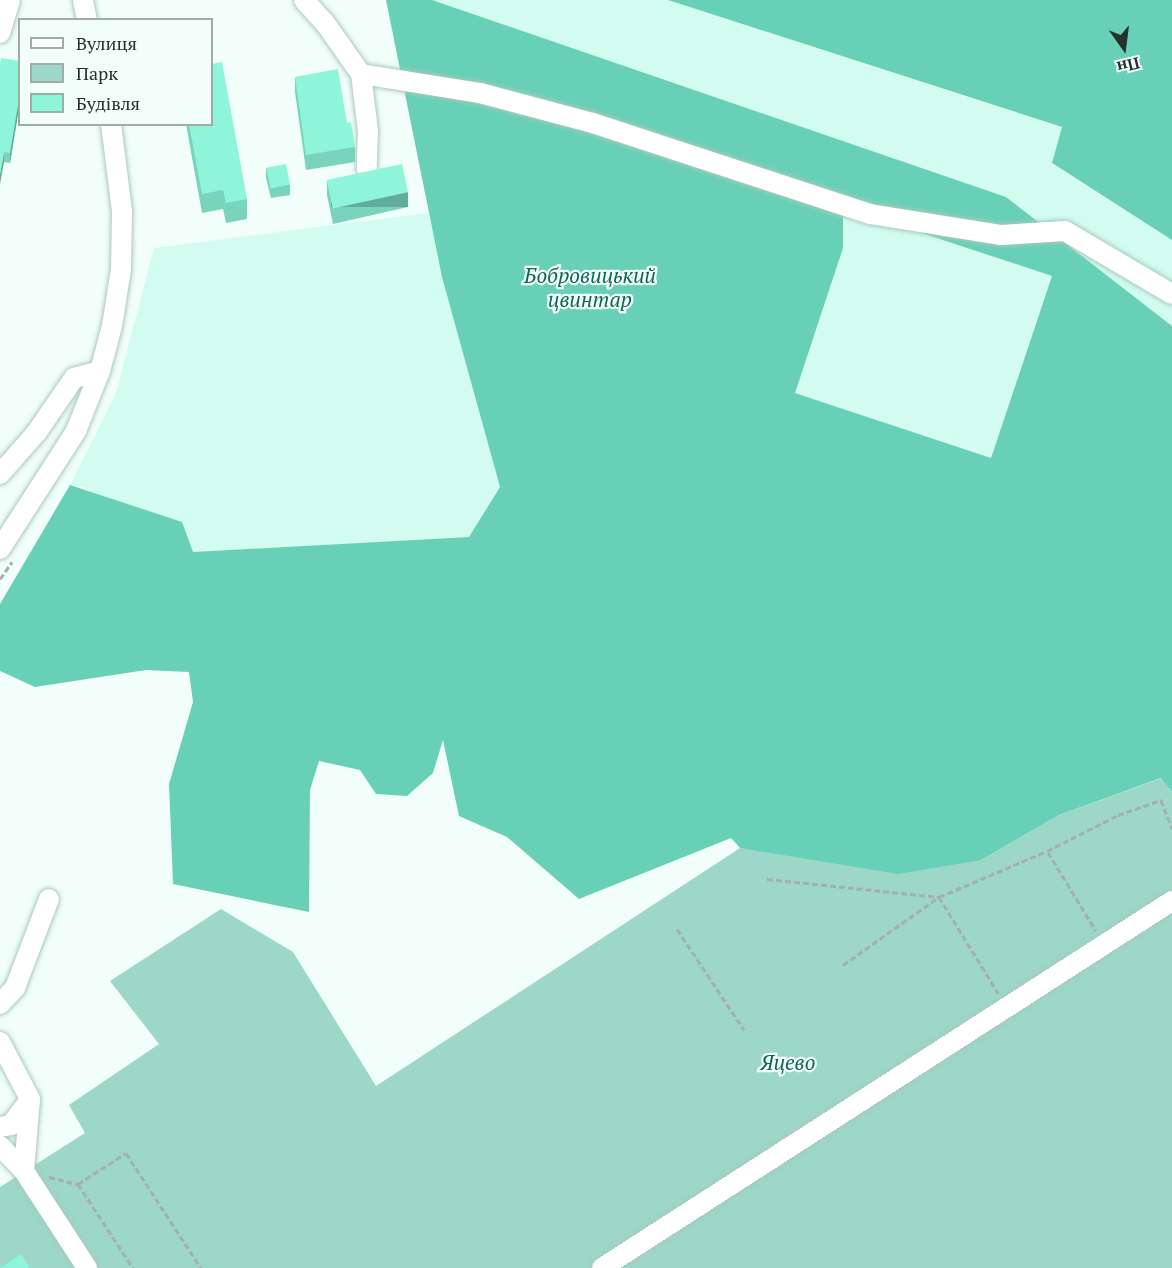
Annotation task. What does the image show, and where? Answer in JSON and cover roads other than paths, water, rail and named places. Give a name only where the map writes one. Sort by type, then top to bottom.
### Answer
[{"type":"street","points":[[0,33],[10,0]]},
{"type":"street","points":[[83,0],[87,18]]},
{"type":"street","points":[[304,0],[326,23],[361,74],[368,132],[367,168]]},
{"type":"street","points":[[361,74],[480,93],[593,123],[870,214],[1001,235],[1065,231],[1172,294]]},
{"type":"street","points":[[0,549],[76,430],[100,371],[112,327],[121,269],[122,211],[111,126]]},
{"type":"street","points":[[0,474],[32,439],[74,378],[100,371]]},
{"type":"street","points":[[0,1004],[15,988],[49,899]]},
{"type":"street","points":[[602,1268],[1103,942],[1172,901]]},
{"type":"street","points":[[0,1042],[30,1099],[24,1171]]},
{"type":"street","points":[[0,1126],[11,1125],[30,1099]]},
{"type":"street","points":[[0,1146],[24,1171],[87,1268]]},
{"type":"park label","name":"Бобровицький цвинтар","points":[[590,287]]},
{"type":"park label","name":"Яцево","points":[[788,1062]]}]
